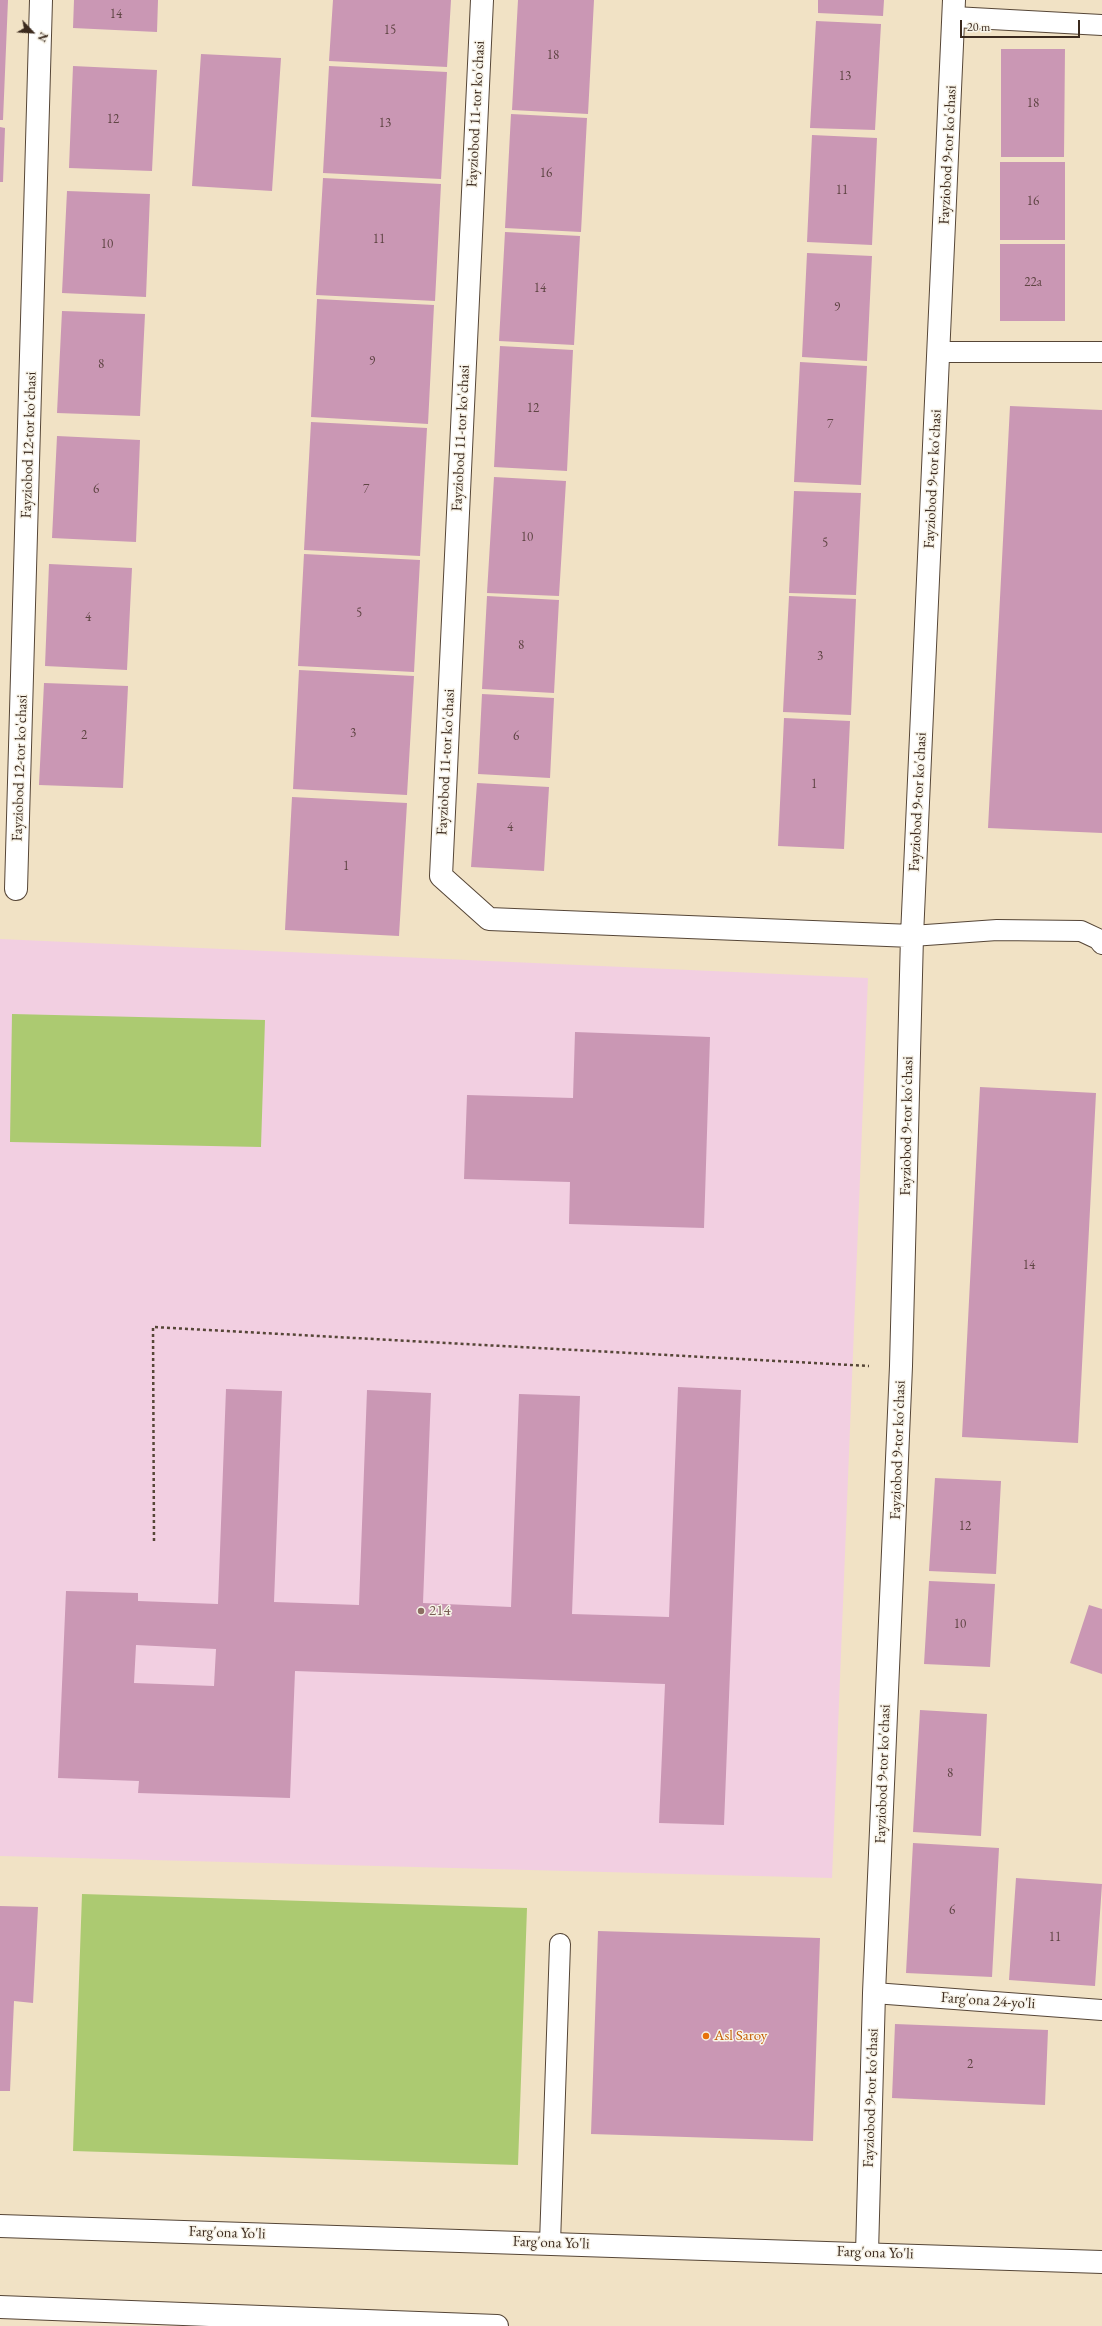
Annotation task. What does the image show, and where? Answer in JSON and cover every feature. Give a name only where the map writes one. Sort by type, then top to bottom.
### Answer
[{"type":"street","name":"Fayziobod 12-tor ko'chasi","points":[[16,889],[41,0]]},
{"type":"street","name":"Fayziobod 11-tor ko'chasi","points":[[482,0],[441,876],[489,919],[912,936]]},
{"type":"street","name":"Fayziobod 9-tor ko'chasi","points":[[867,2253],[874,1993],[901,1366],[912,936],[954,9]]},
{"type":"street","name":"Farg'ona Yo'li","points":[[0,2226],[867,2253],[1102,2262]]},
{"type":"street","points":[[0,2307],[497,2326]]},
{"type":"lane","points":[[954,9],[1102,25]]},
{"type":"lane","points":[[939,352],[1102,352]]},
{"type":"lane","points":[[912,936],[997,930],[1081,931],[1098,939],[1102,944]]},
{"type":"lane","points":[[550,2243],[560,1944]]},
{"type":"lane","name":"Farg'ona 24-yo'li","points":[[874,1993],[1102,2010]]},
{"type":"path","points":[[154,1542],[153,1327],[843,1366],[901,1366]]},
{"type":"shaded area","name":"214","points":[[0,939],[868,978],[832,1878],[0,1856]]},
{"type":"green space","points":[[12,1014],[265,1020],[261,1147],[10,1142]]},
{"type":"green space","points":[[82,1894],[527,1908],[518,2165],[73,2151]]},
{"type":"building","points":[[0,0],[8,0],[3,120],[0,120]]},
{"type":"building","points":[[74,0],[158,0],[157,32],[73,28]]},
{"type":"building","points":[[333,0],[451,0],[447,67],[329,61]]},
{"type":"building","points":[[518,0],[594,0],[588,114],[512,110]]},
{"type":"building","points":[[818,0],[884,0],[883,16],[818,13]]},
{"type":"building","points":[[816,21],[881,24],[875,130],[810,128]]},
{"type":"building","points":[[1001,49],[1065,49],[1064,157],[1001,157]]},
{"type":"building","points":[[201,54],[281,58],[272,191],[192,186]]},
{"type":"building","points":[[73,66],[157,70],[152,171],[69,168]]},
{"type":"building","points":[[329,66],[447,72],[441,179],[323,173]]},
{"type":"building","points":[[511,114],[587,118],[581,232],[505,228]]},
{"type":"building","points":[[0,127],[5,128],[3,182],[0,182]]},
{"type":"building","points":[[812,135],[877,138],[872,245],[807,242]]},
{"type":"building","points":[[1000,162],[1065,162],[1065,240],[1000,240]]},
{"type":"building","points":[[323,178],[441,184],[435,301],[316,295]]},
{"type":"building","points":[[67,191],[150,194],[146,297],[62,293]]},
{"type":"building","points":[[505,232],[580,236],[574,345],[499,341]]},
{"type":"building","points":[[1000,244],[1065,244],[1065,321],[1000,321]]},
{"type":"building","points":[[807,253],[872,256],[867,361],[802,357]]},
{"type":"building","points":[[317,299],[434,305],[428,424],[311,417]]},
{"type":"building","points":[[62,311],[145,314],[140,416],[57,413]]},
{"type":"building","points":[[500,346],[573,350],[567,471],[494,467]]},
{"type":"building","points":[[800,362],[867,366],[861,485],[794,482]]},
{"type":"building","points":[[1010,406],[1102,410],[1102,833],[988,828]]},
{"type":"building","points":[[311,422],[427,428],[420,556],[304,550]]},
{"type":"building","points":[[57,436],[140,440],[136,542],[52,538]]},
{"type":"building","points":[[494,477],[566,481],[559,596],[487,593]]},
{"type":"building","points":[[794,491],[861,493],[856,595],[789,593]]},
{"type":"building","points":[[304,554],[420,560],[414,672],[298,666]]},
{"type":"building","points":[[49,564],[132,568],[127,670],[45,666]]},
{"type":"building","points":[[487,596],[559,600],[554,693],[482,689]]},
{"type":"building","points":[[789,596],[856,599],[851,715],[783,712]]},
{"type":"building","points":[[299,670],[414,676],[407,795],[293,789]]},
{"type":"building","points":[[44,683],[128,686],[123,788],[39,785]]},
{"type":"building","points":[[482,694],[554,698],[550,778],[478,774]]},
{"type":"building","points":[[784,718],[850,721],[844,849],[778,846]]},
{"type":"building","points":[[477,783],[549,787],[544,871],[471,867]]},
{"type":"building","points":[[292,797],[407,803],[399,936],[285,930]]},
{"type":"building","points":[[575,1032],[710,1037],[704,1228],[569,1224],[570,1182],[464,1179],[467,1095],[573,1098]]},
{"type":"building","points":[[980,1087],[1096,1093],[1078,1443],[962,1437]]},
{"type":"building","points":[[678,1387],[741,1390],[724,1825],[659,1823],[665,1684],[295,1671],[290,1798],[138,1793],[139,1781],[58,1778],[66,1591],[138,1593],[138,1601],[218,1604],[226,1389],[282,1391],[274,1602],[359,1605],[367,1390],[431,1393],[423,1603],[511,1607],[519,1394],[580,1396],[572,1614],[669,1617]],"holes":[[[136,1645],[216,1649],[214,1686],[134,1683]]]},
{"type":"building","points":[[935,1478],[1001,1481],[996,1574],[929,1571]]},
{"type":"building","points":[[929,1581],[995,1584],[990,1667],[924,1664]]},
{"type":"building","points":[[1089,1605],[1102,1609],[1102,1674],[1070,1663]]},
{"type":"building","points":[[920,1710],[987,1714],[981,1836],[913,1832]]},
{"type":"building","points":[[913,1843],[999,1848],[992,1977],[906,1973]]},
{"type":"building","points":[[1016,1878],[1102,1884],[1095,1986],[1009,1980]]},
{"type":"building","points":[[0,1906],[38,1907],[33,2003],[14,2001],[10,2091],[0,2091]]},
{"type":"building","name":"Asl Saroy","points":[[598,1931],[820,1938],[813,2141],[591,2134]]},
{"type":"building","points":[[895,2024],[1048,2030],[1045,2105],[892,2098]]},
{"type":"place","name":"214","points":[[421,1611]]},
{"type":"place","name":"Asl Saroy","points":[[706,2036]]}]
